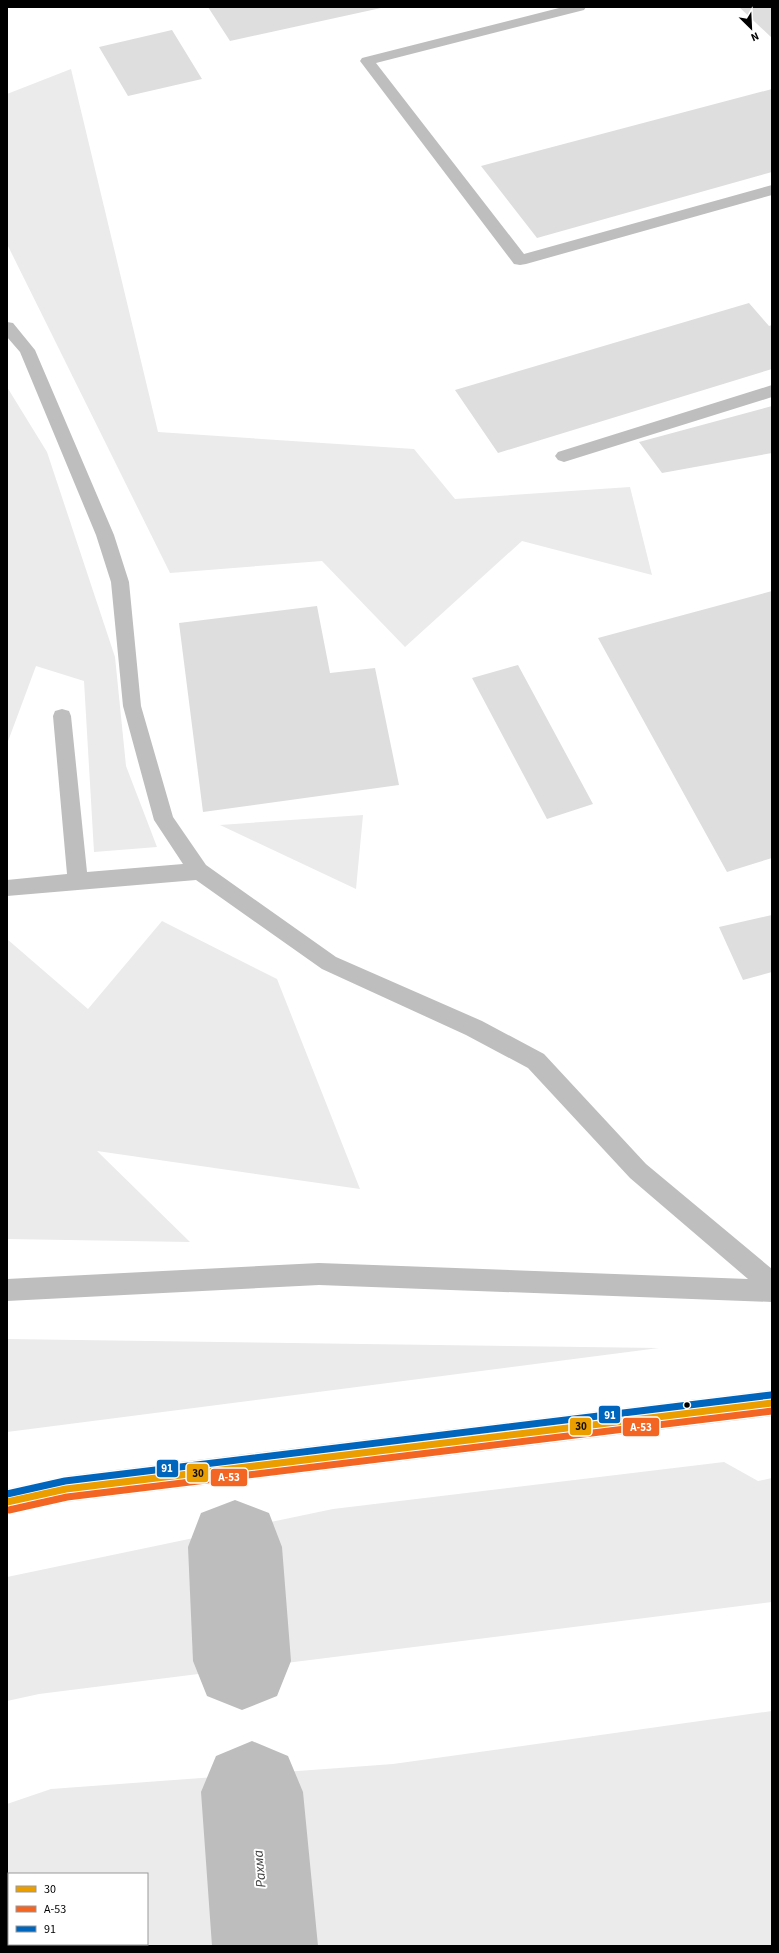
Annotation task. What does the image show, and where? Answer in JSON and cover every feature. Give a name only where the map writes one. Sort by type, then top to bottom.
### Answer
[{"type":"street","points":[[579,7],[367,61],[520,260],[772,190]]},
{"type":"street","points":[[564,456],[772,391]]},
{"type":"street","points":[[7,1502],[66,1489],[772,1403]]},
{"type":"lane","points":[[7,327],[27,350],[104,535],[120,582],[132,706],[164,820],[199,871],[329,963],[474,1028],[536,1061],[638,1171],[772,1284]]},
{"type":"lane","points":[[62,716],[78,882]]},
{"type":"lane","points":[[7,888],[199,871]]},
{"type":"lane","points":[[7,1290],[319,1274],[772,1291]]},
{"type":"shaded area","points":[[71,69],[158,432],[414,449],[455,499],[630,487],[652,575],[522,541],[405,647],[322,561],[170,573],[7,244],[7,94]]},
{"type":"shaded area","points":[[7,387],[47,452],[115,657],[126,766],[157,847],[94,852],[84,681],[36,666],[7,744]]},
{"type":"shaded area","points":[[363,815],[356,889],[220,825]]},
{"type":"shaded area","points":[[162,921],[277,979],[360,1189],[97,1151],[190,1242],[7,1239],[7,939],[88,1009]]},
{"type":"shaded area","points":[[7,1339],[659,1348],[7,1432]]},
{"type":"shaded area","points":[[724,1462],[758,1481],[772,1478],[772,1602],[39,1694],[7,1701],[7,1577],[333,1509]]},
{"type":"shaded area","points":[[772,1711],[772,1946],[7,1946],[7,1804],[51,1789],[393,1764]]},
{"type":"building","points":[[208,7],[381,7],[381,8],[230,41]]},
{"type":"building","points":[[739,7],[772,7],[772,38]]},
{"type":"building","points":[[172,30],[202,79],[128,96],[99,47]]},
{"type":"building","points":[[772,89],[772,172],[537,238],[481,166]]},
{"type":"building","points":[[749,303],[769,326],[772,325],[772,369],[498,453],[455,390]]},
{"type":"building","points":[[772,406],[772,453],[662,473],[639,442]]},
{"type":"building","points":[[772,591],[772,858],[727,872],[598,638]]},
{"type":"building","points":[[317,606],[330,673],[375,668],[399,785],[203,812],[179,623]]},
{"type":"building","points":[[518,665],[593,804],[547,819],[472,678]]},
{"type":"building","points":[[772,915],[772,972],[743,980],[719,927]]},
{"type":"waterway","name":"Рахма","points":[[235,1547],[242,1661]]},
{"type":"waterway","name":"Рахма","points":[[252,1792],[265,1946]]},
{"type":"transit line","name":"91","points":[[7,1494],[65,1481],[771,1395]]},
{"type":"transit line","name":"30","points":[[7,1502],[66,1489],[772,1403]]},
{"type":"transit line","name":"А-53","points":[[9,1510],[67,1497],[772,1411]]}]
